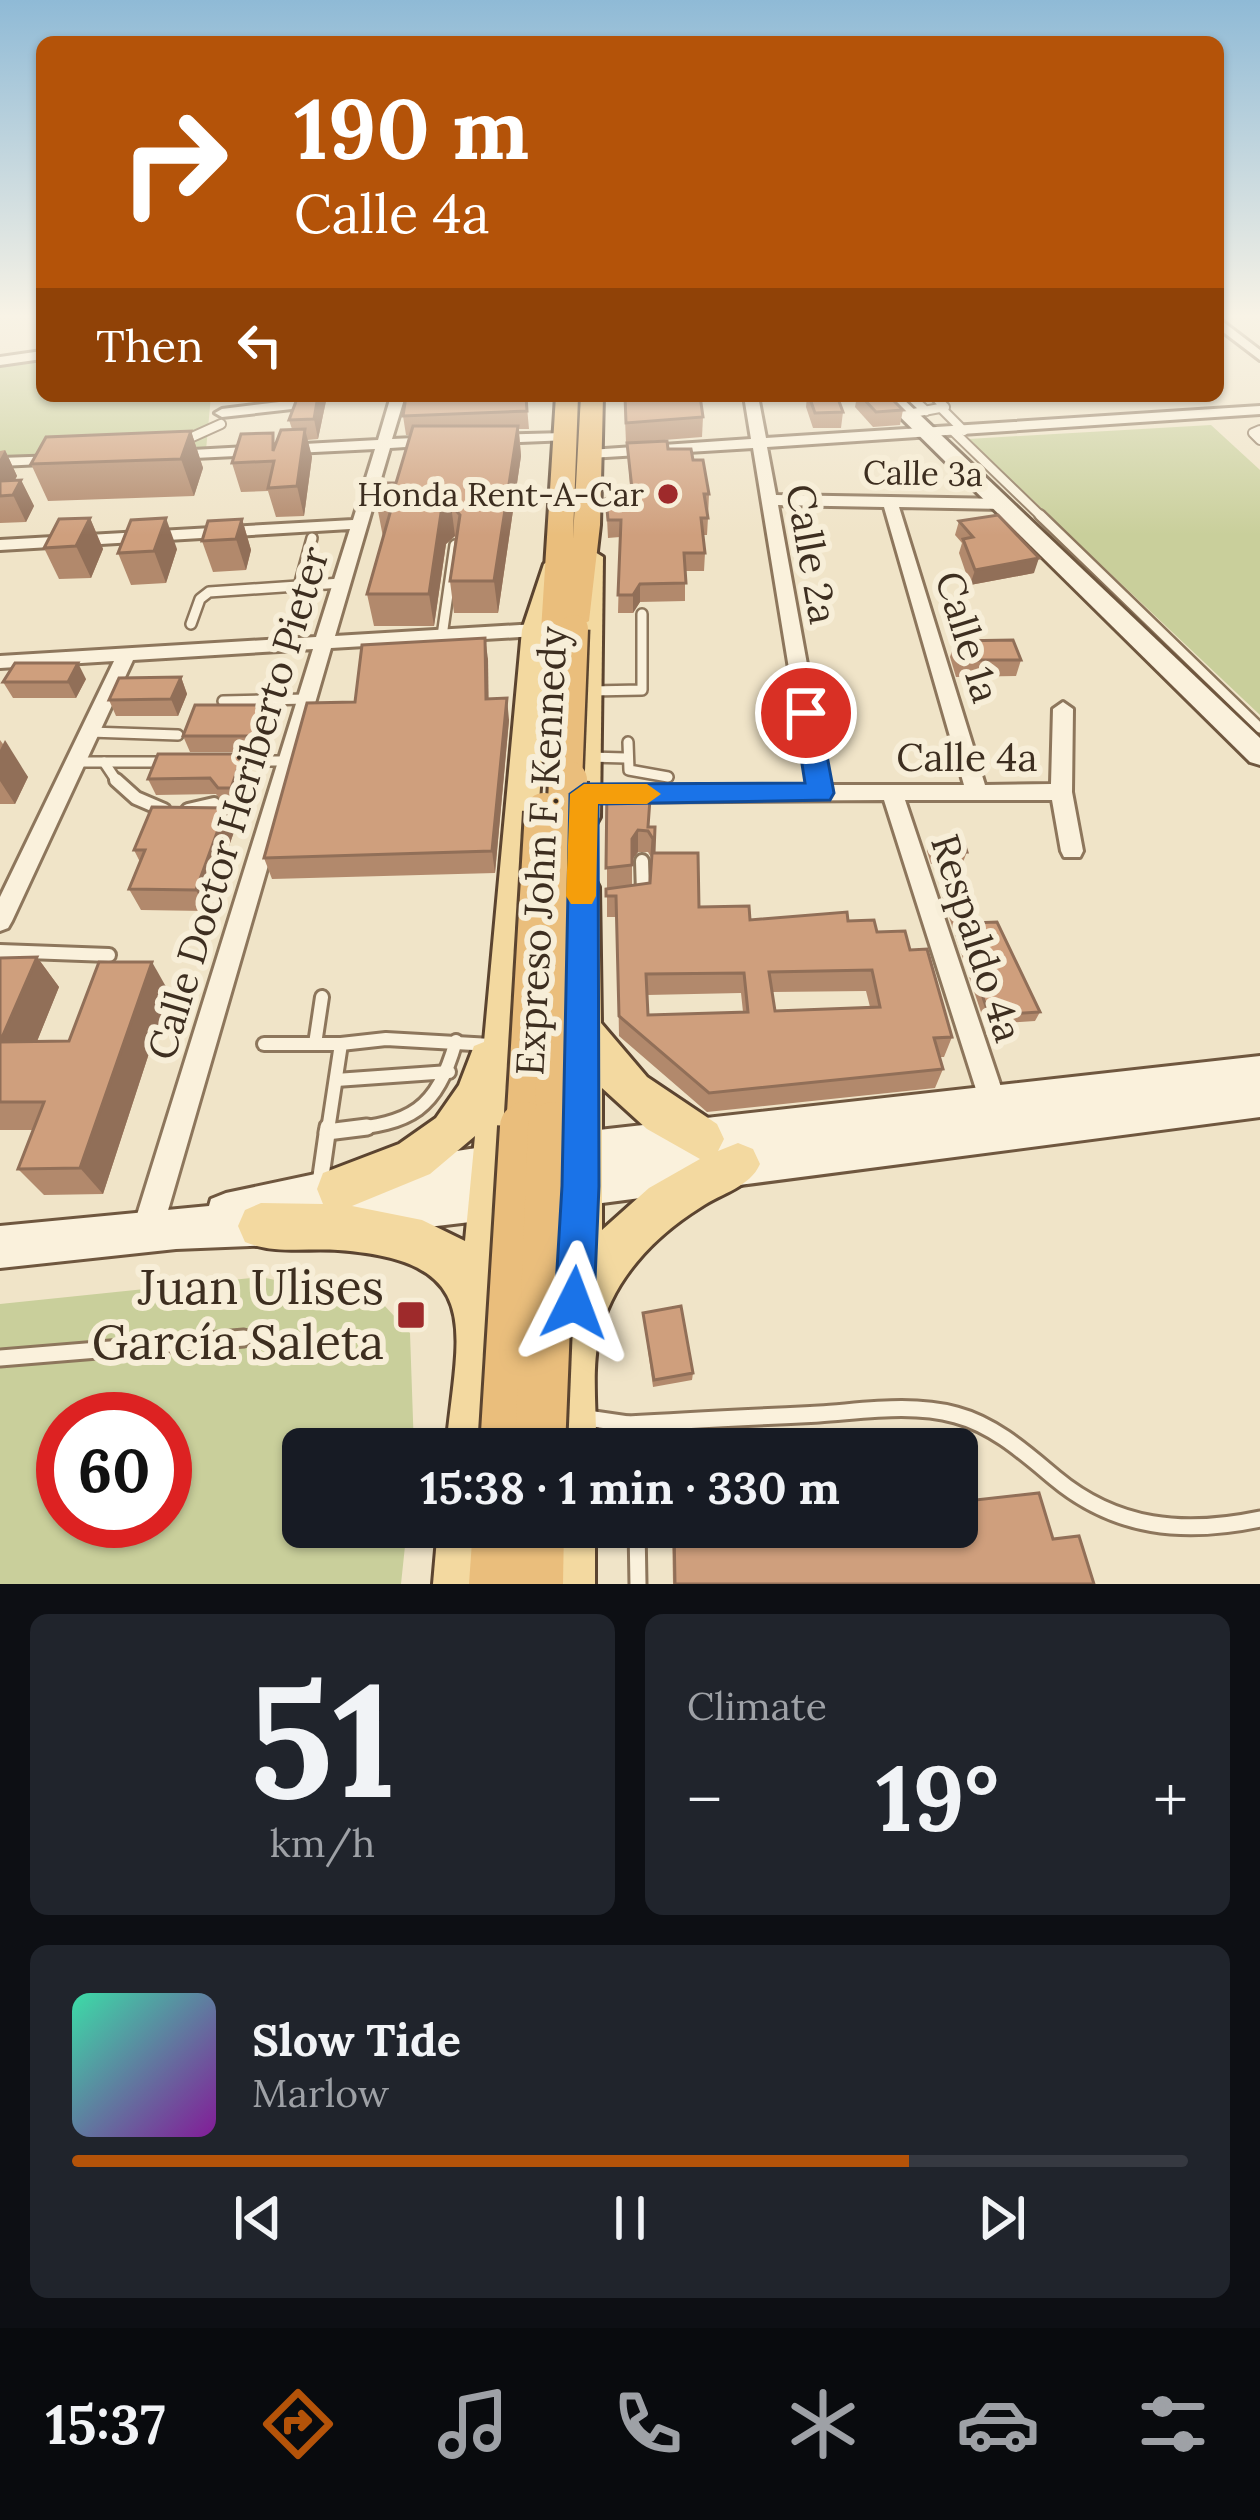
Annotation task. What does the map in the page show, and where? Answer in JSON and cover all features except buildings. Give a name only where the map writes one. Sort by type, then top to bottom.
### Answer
[{"type":"highway","name":"Expreso John F. Kennedy","points":[[506,1428],[566,402]]},
{"type":"highway","name":"Expreso John F. Kennedy","points":[[561,1428],[555,630],[586,526],[592,402]]},
{"type":"highway","points":[[497,1584],[499,1548]]},
{"type":"highway","points":[[535,1584],[536,1548]]},
{"type":"main road","points":[[926,416],[1004,504],[1260,755]]},
{"type":"main road","points":[[561,1428],[581,1168],[580,951],[591,901],[584,794],[592,579],[586,526]]},
{"type":"main road","points":[[474,1428],[508,970],[555,630]]},
{"type":"main road","points":[[508,970],[520,973],[516,1087],[525,1096],[554,1095],[562,1085],[569,965],[580,951]]},
{"type":"main road","points":[[162,1229],[329,1191],[410,1165],[435,1149],[474,1102],[474,1043],[508,970]]},
{"type":"main road","points":[[578,1022],[631,1094],[650,1111],[720,1152]]},
{"type":"main road","points":[[561,1428],[588,1299],[629,1234],[720,1152],[994,1106],[1260,1073]]},
{"type":"main road","points":[[261,1226],[581,1168],[1260,1099]]},
{"type":"main road","points":[[329,1191],[491,1182]]},
{"type":"main road","points":[[0,1247],[162,1229],[261,1226],[342,1228],[410,1238],[434,1247],[460,1266],[473,1293],[481,1341]]},
{"type":"main road","points":[[488,1428],[495,1288],[507,1264],[531,1258],[546,1265],[555,1283],[561,1428]]},
{"type":"main road","points":[[461,1584],[464,1548]]},
{"type":"main road","points":[[567,1584],[568,1548]]},
{"type":"street","points":[[221,452],[223,402]]},
{"type":"street","points":[[222,418],[302,402]]},
{"type":"street","name":"Calle Doctor Heriberto Pieter","points":[[162,1229],[288,761],[302,735],[306,699],[396,402]]},
{"type":"street","name":"Calle 2a","points":[[752,402],[820,793]]},
{"type":"street","points":[[1124,402],[1140,418]]},
{"type":"street","points":[[590,454],[760,443],[926,416],[1140,418],[1260,410]]},
{"type":"street","points":[[473,440],[563,437]]},
{"type":"street","points":[[155,455],[451,441]]},
{"type":"street","points":[[0,462],[66,459]]},
{"type":"street","name":"Calle 3a","points":[[770,500],[1004,504]]},
{"type":"street","name":"Calle 1a","points":[[890,502],[977,793]]},
{"type":"street","points":[[0,545],[359,524]]},
{"type":"street","points":[[0,662],[555,630]]},
{"type":"street","points":[[0,921],[126,655]]},
{"type":"street","points":[[1064,709],[1061,792],[1072,851]]},
{"type":"street","name":"Calle 4a","points":[[584,794],[1061,792]]},
{"type":"street","name":"Respaldo 4a","points":[[892,793],[994,1106]]},
{"type":"lane","points":[[926,416],[941,408],[941,402]]},
{"type":"lane","points":[[926,416],[941,408]]},
{"type":"lane","points":[[926,416],[1260,728]]},
{"type":"lane","points":[[175,443],[222,418]]},
{"type":"lane","points":[[1260,430],[1253,434],[1260,440]]},
{"type":"lane","points":[[299,586],[312,538]]},
{"type":"lane","points":[[442,635],[455,545]]},
{"type":"lane","points":[[191,624],[200,599],[209,592],[341,583]]},
{"type":"lane","points":[[588,692],[642,690],[642,614]]},
{"type":"lane","points":[[223,701],[306,699]]},
{"type":"lane","points":[[90,732],[178,735]]},
{"type":"lane","points":[[628,742],[626,758],[634,774],[668,776]]},
{"type":"lane","points":[[585,757],[626,758]]},
{"type":"lane","points":[[218,761],[238,765],[288,761]]},
{"type":"lane","points":[[76,762],[173,762]]},
{"type":"lane","points":[[104,762],[119,788],[136,801],[167,811],[214,804]]},
{"type":"lane","points":[[638,900],[643,896],[642,861]]},
{"type":"lane","points":[[0,952],[109,955]]},
{"type":"lane","points":[[315,1044],[322,997]]},
{"type":"lane","points":[[264,1044],[474,1043]]},
{"type":"lane","points":[[327,1132],[414,1117],[434,1102],[449,1072],[474,1043]]},
{"type":"lane","points":[[329,1191],[327,1132],[341,1044]]},
{"type":"lane","points":[[336,1080],[449,1072]]},
{"type":"lane","points":[[0,1358],[244,1338]]},
{"type":"lane","points":[[566,1428],[616,1419],[628,1424],[910,1409],[957,1415],[997,1433],[1073,1494],[1122,1516],[1170,1531],[1217,1529],[1260,1519]]},
{"type":"lane","points":[[628,1424],[631,1428]]},
{"type":"lane","points":[[638,1548],[638,1584]]},
{"type":"green space","points":[[0,388],[36,388],[36,402],[210,402],[206,450],[0,460]]},
{"type":"green space","points":[[1211,425],[1260,470],[1260,715],[968,439]]},
{"type":"green space","points":[[261,1277],[382,1303],[410,1333],[413,1428],[282,1428],[282,1548],[405,1548],[401,1584],[0,1584],[0,1304]]},
{"type":"slow traffic","points":[[581,896],[584,794],[647,794]]},
{"type":"place","name":"Honda Rent-A-Car","points":[[668,494]]},
{"type":"place","name":"Juan Ulises García Saleta","points":[[411,1315]]},
{"type":"route","points":[[574,1303],[580,1186],[578,1022],[584,794],[820,793],[806,713]]}]
